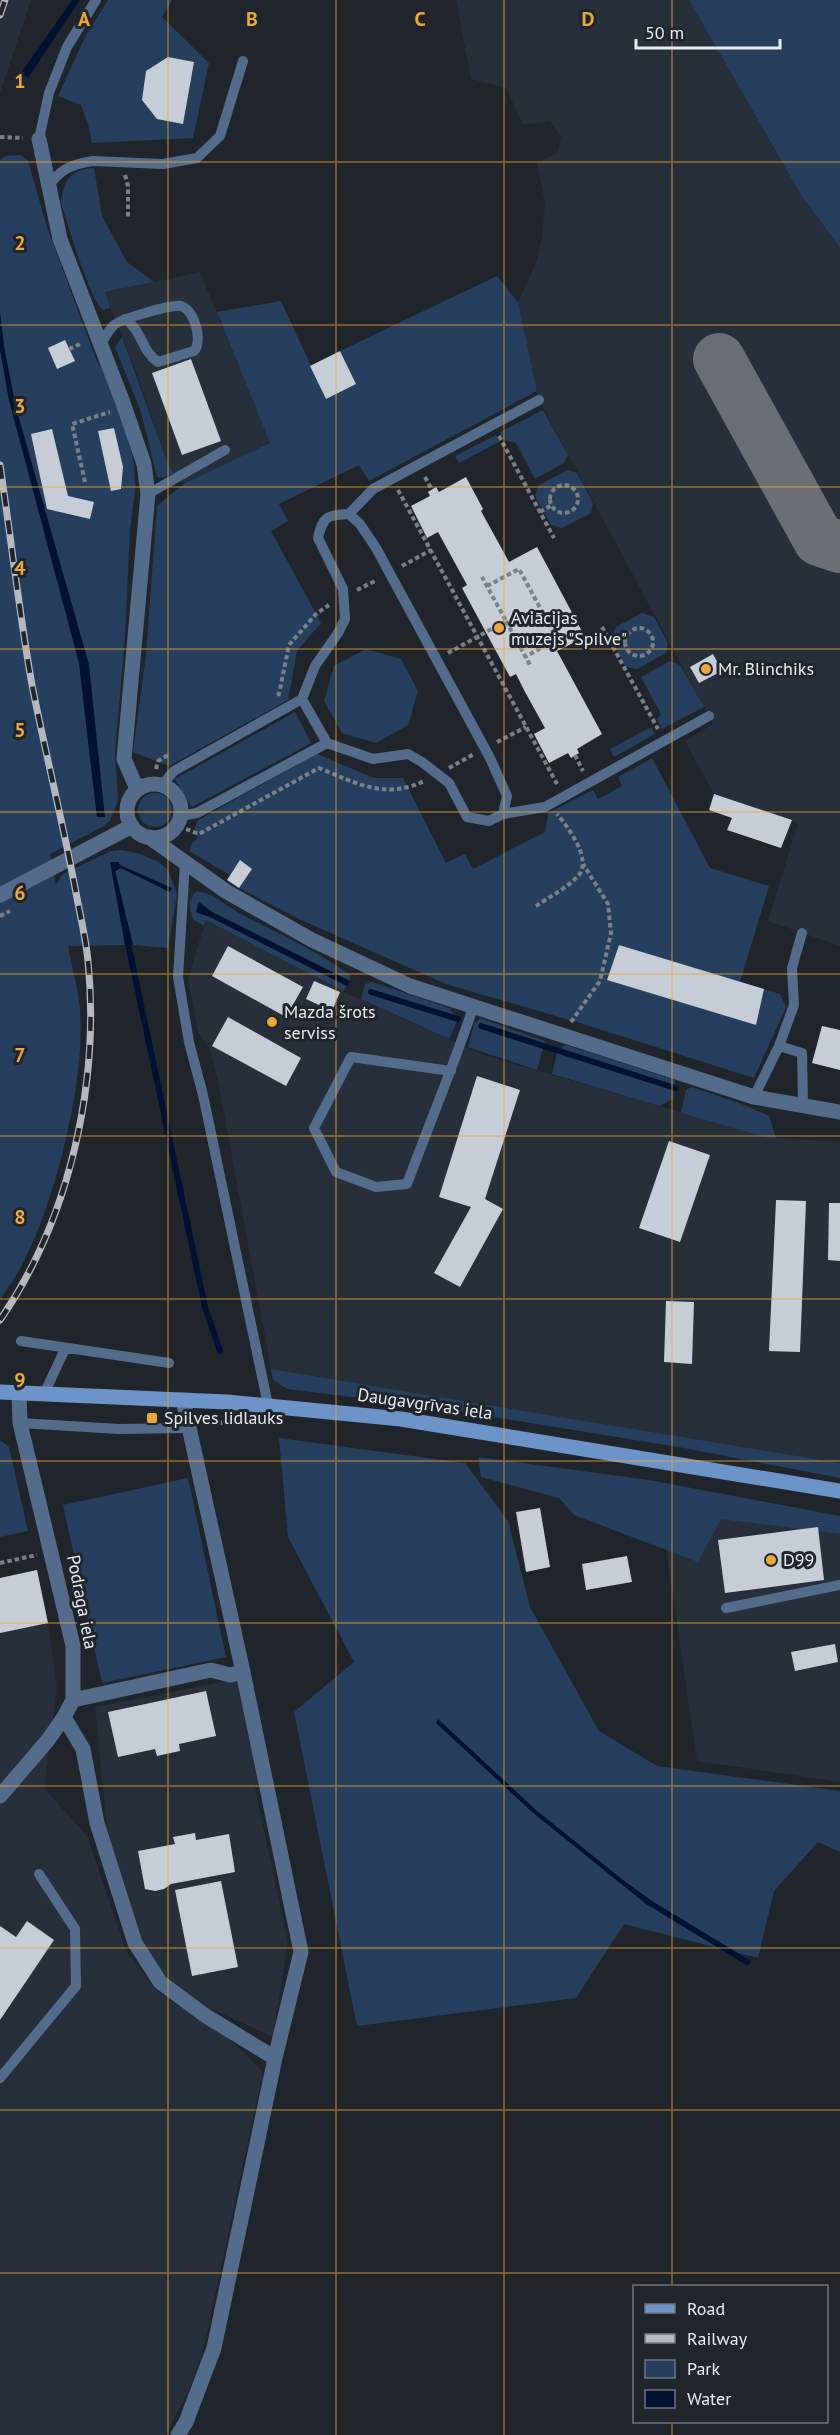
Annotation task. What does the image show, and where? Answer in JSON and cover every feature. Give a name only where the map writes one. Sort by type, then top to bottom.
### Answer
[{"type":"main road","name":"Daugavgrīvas iela","points":[[0,1392],[268,1405],[401,1419],[840,1491]]},
{"type":"street","points":[[39,139],[60,239],[125,407],[144,464],[148,494],[124,759],[150,786],[173,792],[177,798],[179,820],[165,835],[148,837]]},
{"type":"street","points":[[150,786],[130,797],[127,807],[132,826],[227,892],[312,940],[410,986],[473,1008],[754,1097],[840,1112]]},
{"type":"street","points":[[0,895],[132,826]]},
{"type":"street","name":"Podraga iela","points":[[0,1796],[48,1740],[73,1700],[73,1646],[20,1423],[19,1394]]},
{"type":"street","points":[[178,2435],[186,2422],[214,2348],[275,2058],[301,1952],[243,1672],[183,1400]]},
{"type":"street","points":[[73,1700],[211,1670],[230,1675],[243,1672]]},
{"type":"street","points":[[64,1717],[82,1749],[97,1823],[135,1943],[160,1982],[206,2016],[275,2058]]},
{"type":"lane","points":[[39,139],[49,93],[67,47],[96,0]]},
{"type":"lane","points":[[48,187],[65,168],[82,162],[163,164],[197,158],[220,135],[243,61]]},
{"type":"lane","points":[[101,345],[109,330],[116,323],[125,319],[182,306],[191,315],[199,340],[198,347],[194,351],[158,362],[151,358],[133,324],[125,319]]},
{"type":"lane","points":[[150,786],[302,699],[315,666],[345,619],[343,589],[318,538],[322,522],[331,515],[349,514],[373,489],[539,400]]},
{"type":"lane","points":[[148,494],[225,450]]},
{"type":"lane","points":[[349,514],[360,524],[390,573],[485,749],[507,796],[503,814]]},
{"type":"lane","points":[[302,699],[327,743],[373,759],[408,754],[439,773],[449,783],[467,817],[489,821],[503,814],[549,804],[709,716]]},
{"type":"lane","points":[[179,820],[197,813],[327,743]]},
{"type":"lane","points":[[185,863],[178,977],[189,1042],[203,1095],[268,1405]]},
{"type":"lane","points":[[754,1097],[779,1046],[794,1005],[792,968],[802,933]]},
{"type":"lane","points":[[451,1071],[351,1057],[314,1128],[336,1172],[376,1187],[407,1184],[451,1071],[473,1008]]},
{"type":"lane","points":[[779,1046],[801,1053],[803,1105]]},
{"type":"lane","points":[[21,1341],[169,1363]]},
{"type":"lane","points":[[44,1394],[65,1349]]},
{"type":"lane","points":[[20,1423],[119,1429],[189,1428]]},
{"type":"lane","points":[[726,1608],[840,1585]]},
{"type":"lane","points":[[0,2078],[76,1986],[75,1929],[39,1874]]},
{"type":"path","points":[[0,136],[39,139]]},
{"type":"path","points":[[106,161],[118,167],[125,175],[128,186],[128,218]]},
{"type":"path","points":[[85,482],[72,424],[125,407]]},
{"type":"path","points":[[493,425],[554,538]]},
{"type":"path","points":[[392,479],[563,796]]},
{"type":"path","points":[[569,486],[576,492],[577,505],[571,512],[558,512],[552,505],[551,496],[556,488],[569,486]]},
{"type":"path","points":[[540,512],[552,505]]},
{"type":"path","points":[[269,699],[279,694],[290,645],[316,614],[431,550]]},
{"type":"path","points":[[487,586],[519,569],[557,639],[525,657]]},
{"type":"path","points":[[482,577],[530,665]]},
{"type":"path","points":[[436,659],[506,621]]},
{"type":"path","points":[[602,627],[664,741]]},
{"type":"path","points":[[639,628],[651,634],[653,643],[646,654],[633,654],[627,648],[626,639],[630,631],[639,628]]},
{"type":"path","points":[[617,653],[627,648]]},
{"type":"path","points":[[179,820],[194,834],[199,834],[319,768],[373,789],[408,789],[526,727]]},
{"type":"path","points":[[150,786],[158,761],[178,750]]},
{"type":"path","points":[[549,804],[576,841],[583,864],[608,904],[612,933],[600,981],[561,1035]]},
{"type":"path","points":[[536,906],[579,875],[583,864]]},
{"type":"path","points":[[189,1428],[200,1417],[220,1424],[238,1419]]},
{"type":"path","points":[[0,1563],[52,1552]]},
{"type":"shaded area","points":[[0,0],[31,0],[0,93]]},
{"type":"shaded area","points":[[456,0],[689,0],[801,195],[840,248],[840,946],[768,921],[798,823],[714,794],[685,741],[713,724],[539,400],[518,302],[537,261],[542,236],[545,203],[537,162],[557,154],[561,137],[550,121],[523,125],[506,88],[471,79]]},
{"type":"shaded area","points":[[200,272],[270,443],[185,483],[176,477],[169,467],[135,369],[104,293]]},
{"type":"shaded area","points":[[206,920],[348,994],[484,1055],[765,1137],[840,1142],[840,1463],[271,1369],[219,1086],[210,1049],[198,1032],[188,979]]},
{"type":"shaded area","points":[[660,1507],[840,1533],[840,1782],[697,1761]]},
{"type":"shaded area","points":[[37,1570],[48,1623],[57,1688],[44,1788],[87,1836],[126,1951],[154,1988],[180,2007],[220,2030],[263,2072],[204,2346],[192,2383],[166,2435],[0,2435],[0,1578]]},
{"type":"shaded area","points":[[237,1679],[262,1785],[255,1788],[288,1942],[273,2037],[208,2007],[167,1979],[140,1941],[107,1830],[95,1707]]},
{"type":"green space","points":[[108,0],[172,0],[162,17],[209,63],[193,138],[92,143],[81,105],[58,96],[86,35]]},
{"type":"green space","points":[[689,0],[840,0],[840,248],[801,195]]},
{"type":"green space","points":[[20,155],[28,161],[47,227],[97,362],[106,374],[126,430],[134,463],[135,491],[130,530],[125,636],[115,752],[118,801],[110,820],[104,826],[50,854],[56,885],[63,874],[111,851],[122,850],[159,862],[168,870],[177,894],[168,948],[133,945],[115,871],[121,868],[170,892],[118,862],[111,862],[125,945],[68,946],[80,1009],[81,1038],[73,1105],[66,1140],[46,1209],[22,1265],[0,1300],[0,349],[9,400],[79,663],[97,817],[89,665],[16,408],[4,347],[0,312],[0,160],[6,156]]},
{"type":"green space","points":[[94,168],[102,216],[127,262],[154,282],[105,292],[110,308],[103,310],[97,303],[85,276],[61,203],[66,182],[70,177],[79,171]]},
{"type":"green space","points":[[497,276],[518,302],[537,391],[369,481],[359,465],[279,504],[288,521],[271,531],[321,623],[297,651],[288,700],[169,766],[133,752],[146,655],[157,506],[185,483],[270,443],[217,312],[281,301],[326,398],[356,384],[340,351]]},
{"type":"green space","points":[[122,337],[169,467],[174,473],[163,478],[157,477],[141,412],[115,347]]},
{"type":"green space","points":[[543,410],[568,455],[564,463],[535,479],[516,443],[504,440],[500,432]]},
{"type":"green space","points":[[496,435],[499,442],[459,463],[455,456]]},
{"type":"green space","points":[[568,470],[577,473],[593,503],[591,513],[562,528],[551,525],[535,496],[539,485]]},
{"type":"green space","points":[[642,613],[654,617],[668,643],[666,653],[637,669],[626,667],[611,638],[616,627]]},
{"type":"green space","points":[[366,649],[401,659],[418,691],[408,725],[376,743],[342,733],[324,701],[334,666]]},
{"type":"green space","points":[[670,661],[680,665],[704,707],[662,729],[657,719],[661,714],[641,677]]},
{"type":"green space","points":[[295,712],[311,743],[192,807],[175,779]]},
{"type":"green space","points":[[651,727],[655,734],[614,757],[610,749]]},
{"type":"green space","points":[[317,754],[374,778],[403,778],[446,863],[465,854],[473,869],[545,832],[548,813],[593,790],[598,799],[622,786],[618,777],[652,758],[710,868],[769,886],[740,982],[619,945],[607,980],[755,1024],[764,989],[780,994],[786,1007],[754,1078],[446,984],[299,919],[239,888],[252,869],[240,861],[230,875],[189,851],[192,843],[198,838],[195,828],[198,820]]},
{"type":"green space","points":[[155,793],[167,798],[172,810],[167,822],[155,827],[143,822],[138,810],[143,798]]},
{"type":"green space","points":[[197,891],[215,897],[241,914],[324,958],[350,975],[350,981],[212,912],[200,903],[196,912],[347,986],[343,991],[206,920],[204,926],[193,919],[191,911],[190,903]]},
{"type":"green space","points":[[372,982],[449,1008],[458,1019],[449,1039],[361,999],[365,984]]},
{"type":"green space","points":[[480,1018],[545,1041],[537,1070],[468,1047],[474,1024]]},
{"type":"green space","points":[[566,1045],[675,1080],[673,1099],[659,1106],[552,1074],[558,1050]]},
{"type":"green space","points":[[692,1087],[769,1116],[776,1138],[765,1137],[681,1113],[686,1090]]},
{"type":"green space","points":[[271,1369],[840,1463],[840,1478],[684,1448],[432,1407],[287,1389],[273,1380]]},
{"type":"green space","points":[[279,1438],[465,1463],[508,1521],[530,1607],[599,1731],[657,1766],[840,1791],[840,1852],[818,1842],[774,1891],[758,1958],[624,1924],[576,1998],[357,2026],[294,1712],[354,1662],[288,1537]]},
{"type":"green space","points":[[0,1440],[9,1447],[28,1531],[0,1537]]},
{"type":"green space","points":[[478,1457],[649,1480],[840,1516],[840,1534],[721,1519],[698,1562],[574,1515],[559,1498],[481,1477]]},
{"type":"green space","points":[[188,1478],[226,1657],[102,1683],[63,1505]]},
{"type":"water","points":[[72,0],[80,0],[28,78],[21,73]]},
{"type":"water","points":[[0,312],[4,347],[16,408],[89,665],[105,817],[97,817],[79,663],[9,400],[0,349]]},
{"type":"water","points":[[110,862],[118,862],[120,865],[172,888],[170,892],[121,868],[115,871],[133,945],[125,945]]},
{"type":"water","points":[[199,902],[212,912],[350,981],[347,986],[196,912]]},
{"type":"water","points":[[438,1719],[536,1810],[623,1880],[652,1901],[751,1961],[748,1966],[646,1904],[532,1812],[436,1723]]},
{"type":"building","points":[[168,57],[194,62],[183,124],[157,119],[142,100],[146,71]]},
{"type":"building","points":[[65,340],[75,361],[57,369],[48,348]]},
{"type":"building","points":[[340,351],[356,384],[326,399],[310,366]]},
{"type":"building","points":[[191,359],[221,441],[182,455],[152,373]]},
{"type":"building","points":[[114,428],[123,467],[121,489],[111,491],[98,431]]},
{"type":"building","points":[[52,429],[68,496],[94,502],[90,519],[47,509],[31,434]]},
{"type":"building","points":[[466,477],[483,509],[481,511],[509,562],[537,547],[585,637],[557,651],[602,734],[577,749],[579,753],[571,758],[568,753],[549,763],[534,734],[545,728],[516,674],[510,677],[462,588],[467,585],[438,532],[427,538],[411,506],[430,496],[428,492],[436,487],[439,492]]},
{"type":"building","name":"Mr. Blinchiks","points":[[713,654],[722,671],[699,683],[690,667]]},
{"type":"building","points":[[714,794],[792,820],[781,848],[727,830],[732,818],[709,810]]},
{"type":"building","points":[[240,860],[252,869],[239,888],[227,880]]},
{"type":"building","points":[[619,945],[764,989],[756,1025],[607,980]]},
{"type":"building","points":[[228,946],[303,987],[286,1017],[212,976]]},
{"type":"building","points":[[314,981],[340,992],[332,1011],[306,999]]},
{"type":"building","points":[[228,1017],[301,1058],[286,1086],[212,1046]]},
{"type":"building","points":[[822,1026],[840,1030],[840,1070],[812,1063]]},
{"type":"building","points":[[477,1076],[520,1090],[485,1199],[503,1209],[460,1287],[434,1273],[471,1207],[439,1197]]},
{"type":"building","points":[[669,1141],[710,1155],[680,1242],[639,1228]]},
{"type":"building","points":[[776,1200],[806,1201],[800,1352],[769,1351]]},
{"type":"building","points":[[829,1203],[840,1203],[840,1261],[828,1260]]},
{"type":"building","points":[[666,1301],[694,1302],[692,1364],[664,1362]]},
{"type":"building","points":[[540,1508],[550,1567],[526,1572],[516,1512]]},
{"type":"building","name":"D99","points":[[818,1527],[824,1580],[725,1593],[718,1540]]},
{"type":"building","points":[[627,1556],[632,1582],[586,1590],[582,1564]]},
{"type":"building","points":[[37,1570],[48,1623],[0,1633],[0,1578]]},
{"type":"building","points":[[835,1644],[838,1662],[795,1671],[791,1652]]},
{"type":"building","points":[[206,1691],[216,1736],[179,1744],[180,1751],[157,1756],[155,1749],[118,1757],[108,1712]]},
{"type":"building","points":[[195,1833],[196,1840],[229,1834],[235,1872],[171,1884],[155,1891],[145,1889],[138,1851],[175,1844],[173,1837]]},
{"type":"building","points":[[221,1881],[238,1967],[192,1976],[175,1890]]},
{"type":"building","points":[[27,1921],[54,1940],[0,2020],[0,1926],[16,1937]]},
{"type":"waterway","points":[[127,939],[205,1307],[220,1351]]},
{"type":"waterway","points":[[371,992],[458,1019]]},
{"type":"waterway","points":[[481,1026],[675,1088]]},
{"type":"taxiway","points":[[719,359],[819,540],[840,547]]},
{"type":"railway","points":[[0,15],[5,0]]},
{"type":"railway","points":[[0,465],[32,685],[85,937],[91,1007],[84,1101],[75,1148],[62,1194],[45,1238],[24,1281],[0,1320]]},
{"type":"place","name":"Aviācijas muzejs \"Spilve\"","points":[[499,628]]},
{"type":"place","name":"Mr. Blinchiks","points":[[706,669]]},
{"type":"place","name":"Mazda šrots serviss","points":[[272,1022]]},
{"type":"place","name":"Spilves lidlauks","points":[[152,1418]]},
{"type":"place","name":"D99","points":[[771,1560]]}]
